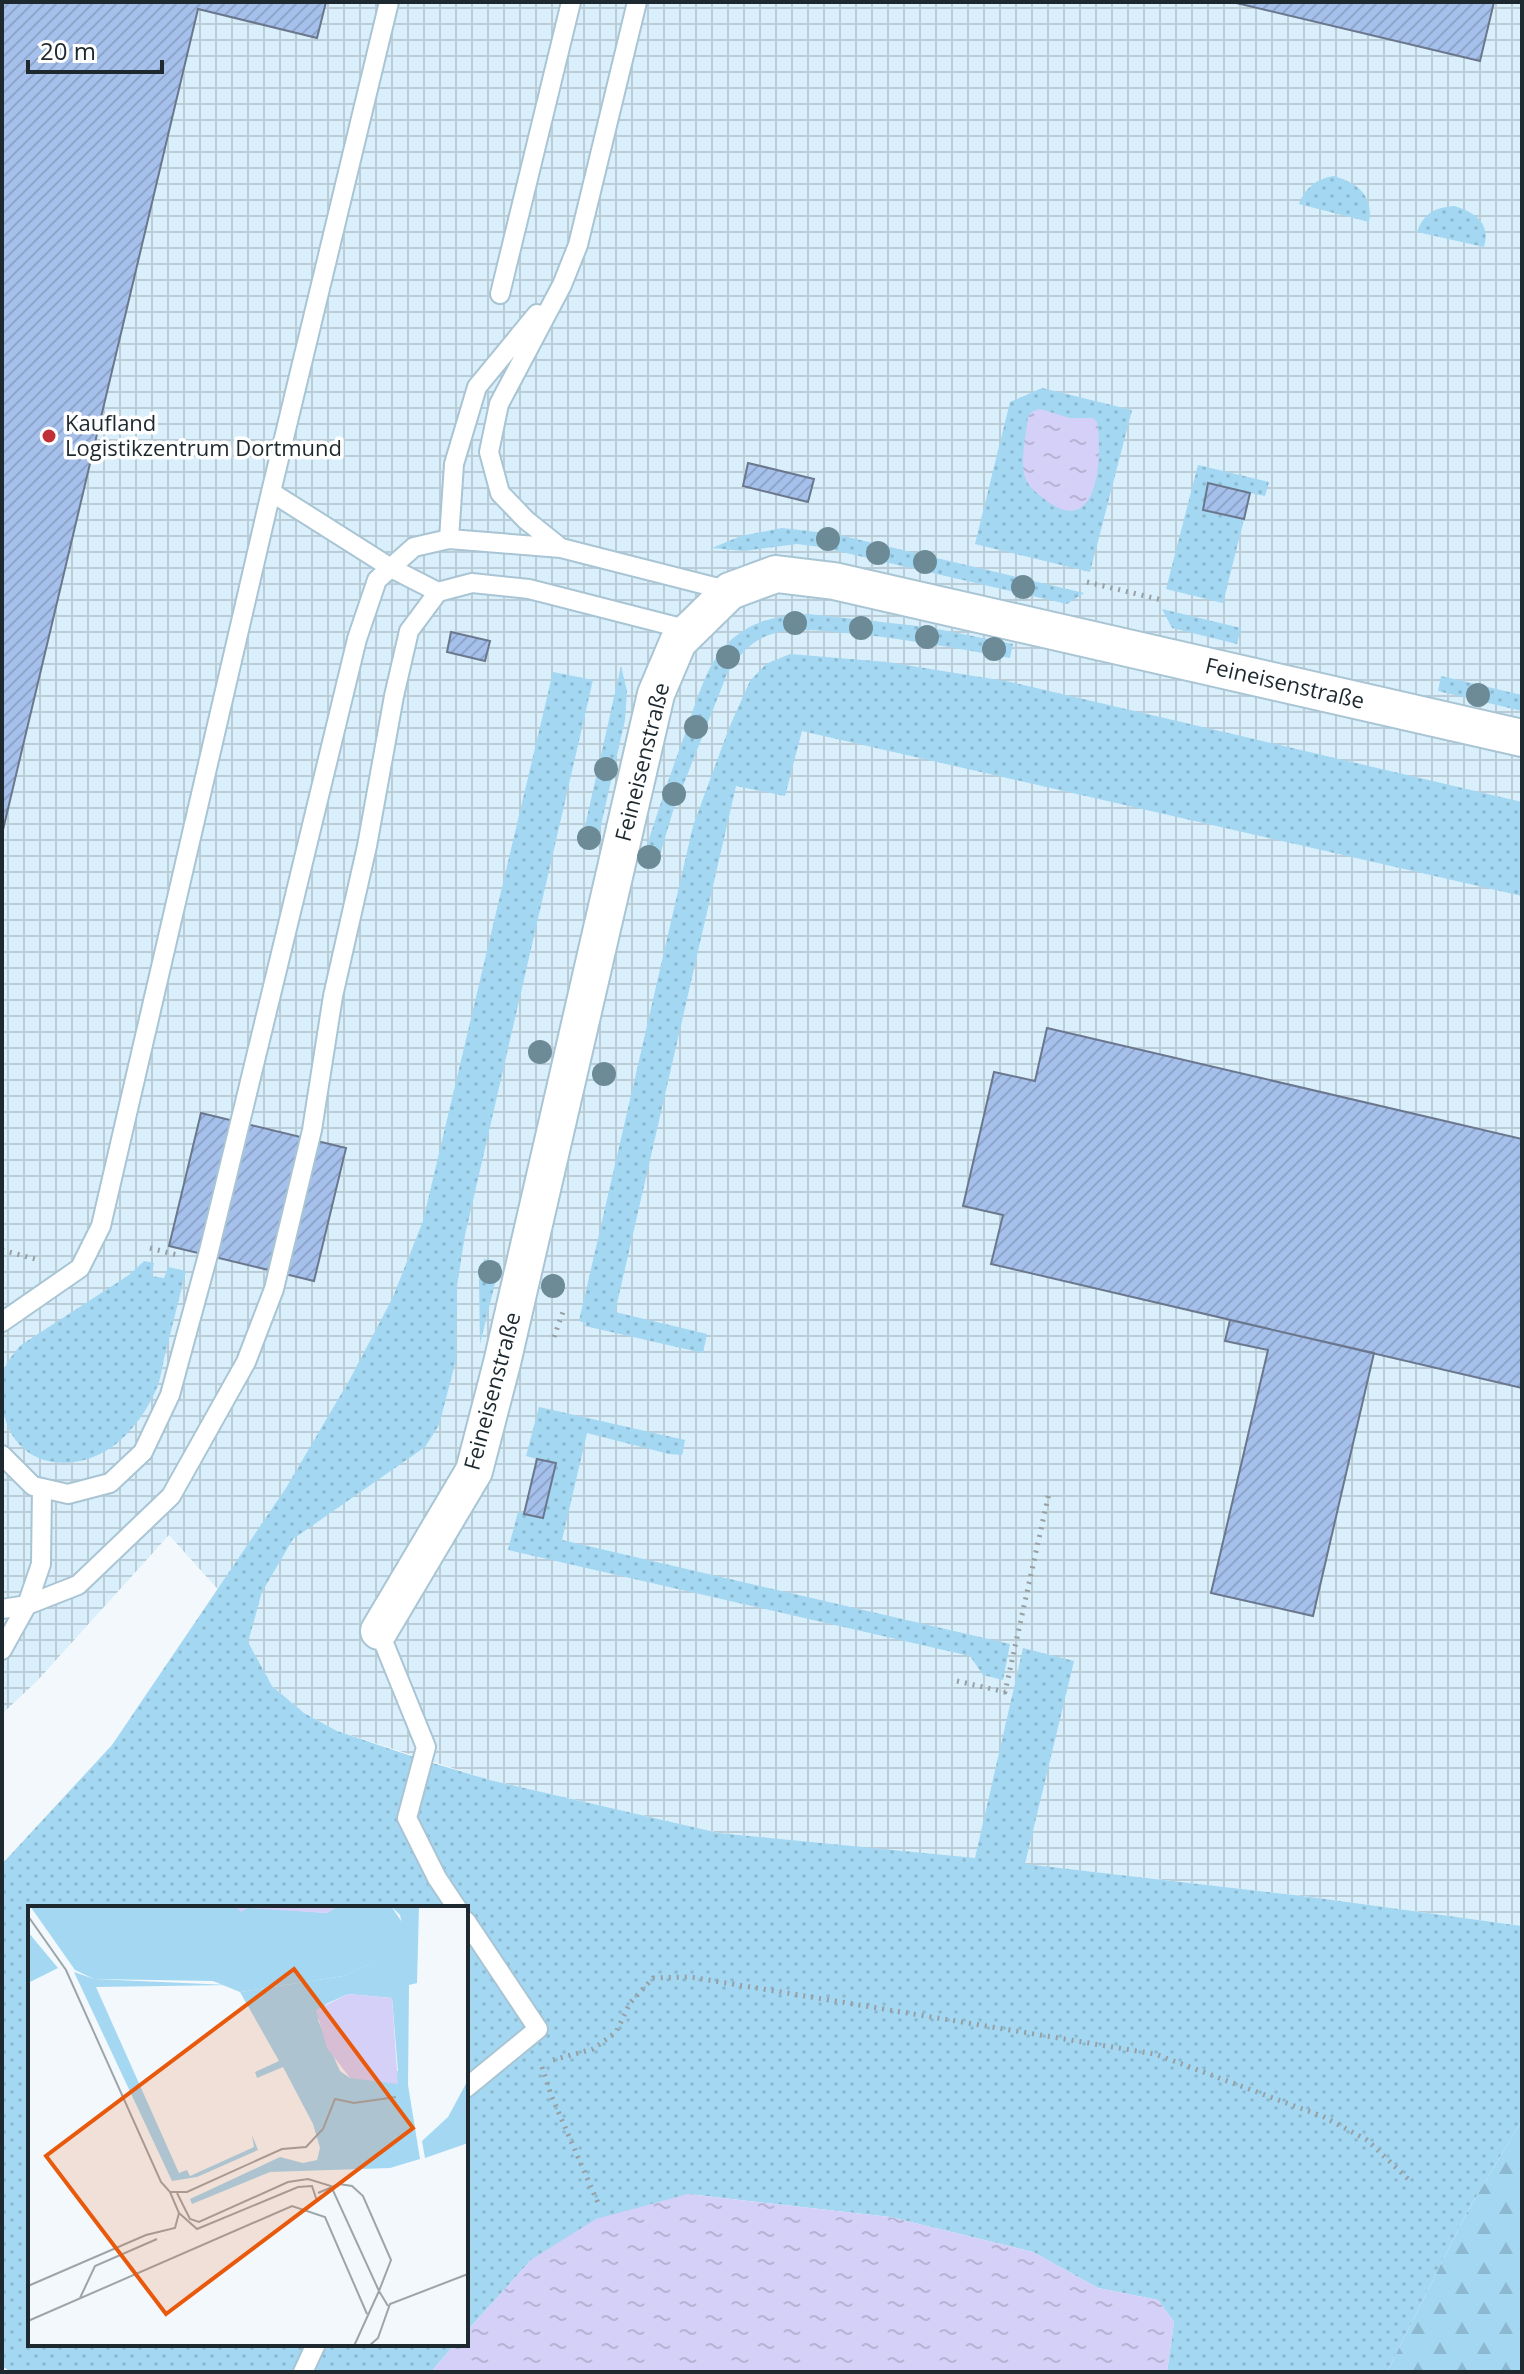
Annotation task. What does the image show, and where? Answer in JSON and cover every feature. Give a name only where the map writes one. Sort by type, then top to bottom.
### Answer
[{"type":"street","name":"Feineisenstraße","points":[[379,1631],[474,1471],[502,1363],[656,694],[678,642],[730,591],[776,574],[834,581],[1522,738]]},
{"type":"lane","points":[[2,1322],[80,1268],[101,1226],[271,492],[389,2]]},
{"type":"lane","points":[[500,294],[571,2]]},
{"type":"lane","points":[[561,548],[526,520],[500,493],[489,452],[499,404],[562,285],[578,245],[637,2]]},
{"type":"lane","points":[[449,539],[454,464],[477,387],[562,285]]},
{"type":"lane","points":[[271,492],[391,568],[438,592]]},
{"type":"lane","points":[[2,1455],[33,1486],[68,1494],[110,1483],[143,1452],[170,1395],[240,1123],[357,639],[377,580],[414,547],[449,539],[561,548],[730,591]]},
{"type":"lane","points":[[2,1609],[27,1605],[78,1585],[171,1496],[246,1362],[274,1289],[312,1130],[333,996],[367,846],[409,631],[438,592],[472,583],[529,589],[689,630]]},
{"type":"lane","points":[[2,1650],[27,1605],[41,1564],[42,1488]]},
{"type":"lane","points":[[379,1631],[426,1747],[407,1818],[437,1878],[456,1906]]},
{"type":"lane","points":[[468,1924],[538,2029],[468,2086]]},
{"type":"lane","points":[[303,2372],[315,2346]]},
{"type":"path","points":[[1087,582],[1162,600]]},
{"type":"path","points":[[150,1248],[190,1258]]},
{"type":"path","points":[[2,1250],[36,1259]]},
{"type":"path","points":[[957,1681],[1005,1692],[1049,1493]]},
{"type":"path","points":[[541,2063],[593,2049],[605,2041],[616,2032],[630,2003],[653,1978],[690,1977],[1155,2054],[1324,2117],[1367,2140],[1409,2180]]},
{"type":"path","points":[[551,2095],[598,2203]]},
{"type":"shaded area","points":[[2,2],[1522,2],[1522,1926],[1311,1897],[719,1833],[490,1780],[337,1731],[304,1713],[272,1686],[248,1643],[233,1606],[169,1535],[37,1681],[2,1714]]},
{"type":"green space","points":[[1333,176],[1362,191],[1369,204],[1369,222],[1299,204],[1312,185]]},
{"type":"green space","points":[[1454,206],[1480,220],[1485,231],[1484,247],[1417,232],[1431,213]]},
{"type":"green space","points":[[1042,388],[1132,410],[1090,572],[975,544],[1010,402]]},
{"type":"green space","points":[[1198,465],[1269,482],[1265,496],[1250,493],[1203,510],[1244,519],[1223,603],[1166,589]]},
{"type":"green space","points":[[782,528],[835,534],[1084,593],[1067,604],[797,544],[744,551],[712,548],[741,536]]},
{"type":"green space","points":[[1162,609],[1241,628],[1237,644],[1172,628]]},
{"type":"green space","points":[[808,614],[927,627],[1013,644],[1010,658],[907,640],[818,631],[781,632],[758,640],[741,655],[727,674],[673,811],[659,858],[644,855],[698,696],[713,662],[728,643],[755,624]]},
{"type":"green space","points":[[790,654],[887,662],[1011,682],[1522,802],[1522,896],[802,731],[785,796],[736,786],[615,1312],[707,1334],[703,1353],[585,1326],[586,1323],[579,1321],[693,826],[750,681],[766,664]]},
{"type":"green space","points":[[621,666],[627,691],[625,720],[596,847],[581,844]]},
{"type":"green space","points":[[553,672],[593,680],[465,1235],[457,1286],[456,1360],[439,1425],[425,1447],[293,1539],[262,1592],[248,1642],[272,1686],[304,1713],[337,1731],[426,1761],[490,1780],[719,1833],[975,1858],[1023,1648],[1074,1661],[1025,1864],[1311,1897],[1522,1926],[1522,2120],[1466,2214],[1387,2372],[1167,2372],[1174,2322],[1158,2300],[1098,2288],[1033,2252],[890,2217],[688,2194],[532,2259],[468,2330],[468,1906],[28,1906],[28,2346],[453,2346],[431,2372],[11,2372],[2,2366],[2,1864],[112,1745],[286,1488],[350,1379],[393,1297],[423,1221]]},
{"type":"green space","points":[[1441,676],[1522,695],[1522,711],[1438,691]]},
{"type":"green space","points":[[484,1259],[500,1263],[480,1344],[479,1280]]},
{"type":"green space","points":[[144,1261],[154,1263],[151,1276],[164,1278],[168,1267],[186,1271],[159,1381],[146,1409],[125,1436],[100,1454],[63,1463],[47,1461],[32,1454],[20,1445],[4,1415],[2,1395],[5,1367],[21,1345],[129,1275]]},
{"type":"green space","points":[[539,1407],[685,1440],[682,1455],[587,1433],[562,1540],[1010,1644],[1003,1680],[983,1675],[970,1656],[508,1550],[518,1512],[542,1517],[537,1459],[526,1456]]},
{"type":"green space","points":[[1522,2120],[1522,2372],[1387,2372],[1466,2214]]},
{"type":"water","points":[[1040,409],[1070,418],[1093,418],[1097,422],[1099,455],[1093,490],[1086,503],[1075,510],[1061,509],[1043,498],[1025,478],[1023,453],[1028,417]]},
{"type":"water","points":[[688,2194],[890,2217],[1033,2252],[1098,2288],[1158,2300],[1174,2322],[1167,2372],[431,2372],[453,2346],[468,2346],[468,2330],[532,2259],[596,2219]]},
{"type":"building","name":"Kaufland Logistikzentrum Dortmund","points":[[2,2],[326,2],[317,38],[198,9],[2,834]]},
{"type":"building","points":[[1232,2],[1494,2],[1480,61]]},
{"type":"building","points":[[748,463],[814,479],[808,502],[743,486]]},
{"type":"building","points":[[1208,483],[1250,493],[1244,519],[1203,510]]},
{"type":"building","points":[[451,632],[490,641],[485,661],[447,652]]},
{"type":"building","points":[[1047,1028],[1522,1139],[1522,1388],[991,1264],[1003,1215],[963,1206],[994,1072],[1035,1081]]},
{"type":"building","points":[[201,1113],[346,1148],[314,1281],[169,1246]]},
{"type":"building","points":[[1230,1320],[1374,1353],[1313,1616],[1211,1593],[1268,1350],[1225,1341]]},
{"type":"building","points":[[537,1459],[556,1463],[543,1518],[524,1514]]},
{"type":"place","name":"Kaufland Logistikzentrum Dortmund","points":[[49,436]]}]
